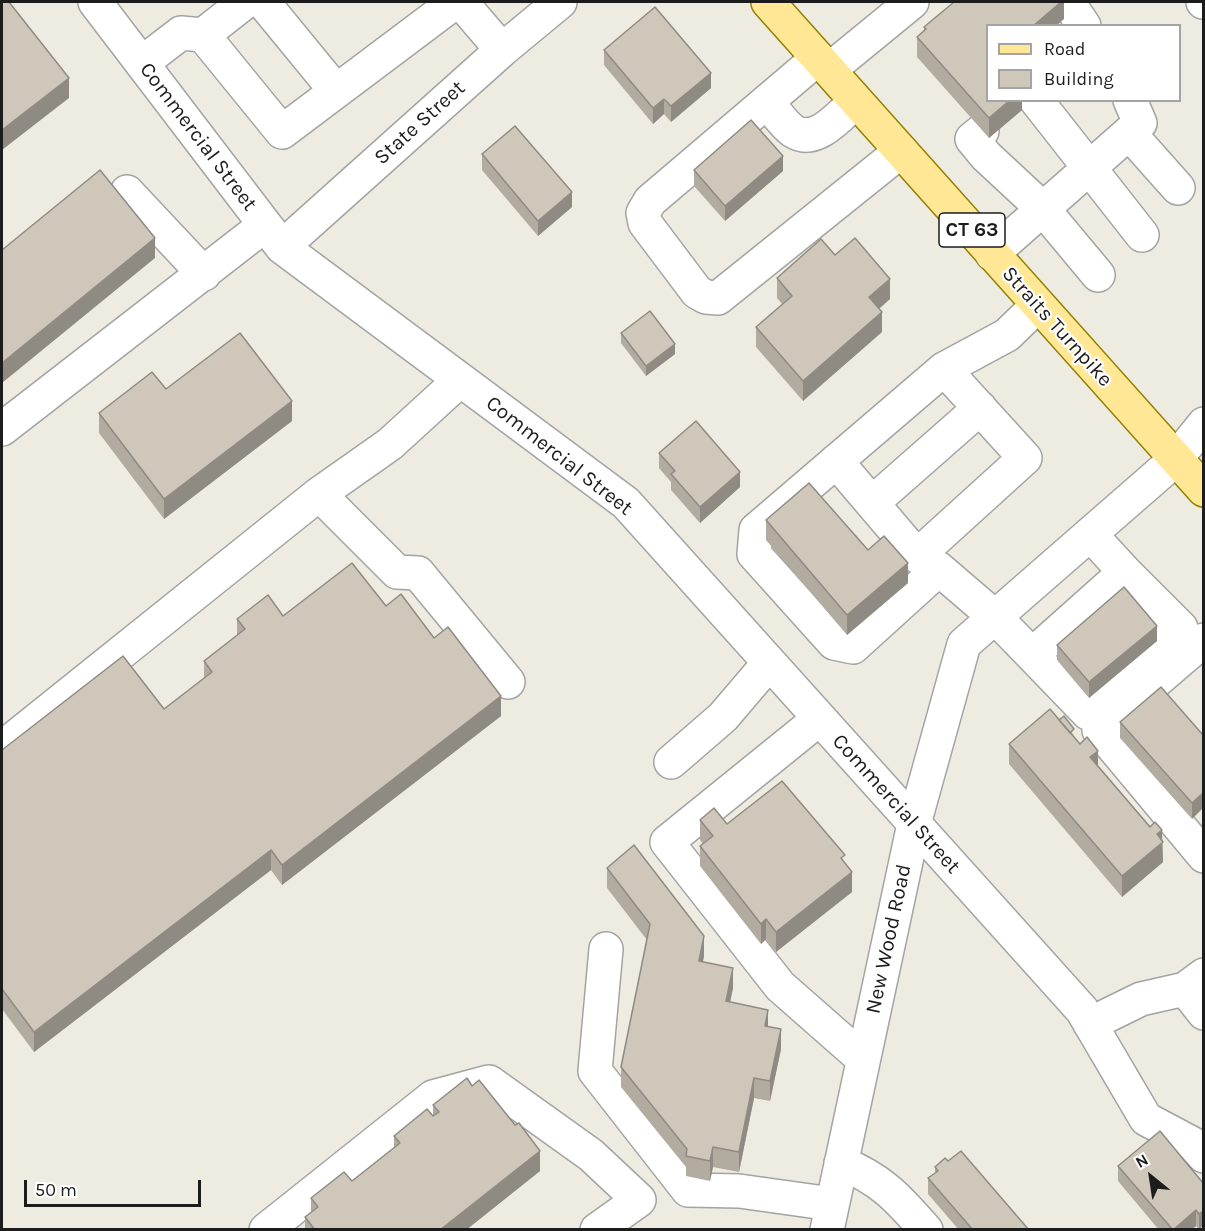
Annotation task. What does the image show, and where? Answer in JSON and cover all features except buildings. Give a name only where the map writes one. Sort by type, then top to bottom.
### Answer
[{"type":"main road","name":"Straits Turnpike","points":[[768,2],[1038,305],[1189,453],[1203,490]]},
{"type":"street","name":"Commercial Street","points":[[95,2],[274,236],[460,380],[626,503],[1086,1017],[1146,1119],[1193,1144],[1203,1156]]},
{"type":"street","points":[[142,63],[181,33],[203,35],[245,2]]},
{"type":"street","points":[[263,2],[336,92]]},
{"type":"street","points":[[203,35],[282,132],[455,2]]},
{"type":"street","points":[[461,2],[502,50]]},
{"type":"street","name":"State Street","points":[[2,429],[204,274],[274,236],[560,2]]},
{"type":"street","points":[[901,151],[718,298],[706,297],[697,291],[645,223],[643,213],[650,201],[767,102],[912,2]]},
{"type":"street","points":[[1068,2],[1083,24]]},
{"type":"street","points":[[767,102],[792,130],[803,135],[818,134],[856,101]]},
{"type":"street","points":[[1025,102],[1089,169],[1142,235]]},
{"type":"street","points":[[992,254],[1140,123],[1131,102]]},
{"type":"street","points":[[1130,133],[1178,188]]},
{"type":"street","points":[[984,143],[1098,275]]},
{"type":"street","points":[[127,192],[204,274]]},
{"type":"street","points":[[944,369],[1025,458],[853,647],[834,643],[754,554],[756,530],[944,369],[1007,335],[1038,305]]},
{"type":"street","points":[[2,748],[319,494],[390,444],[460,380]]},
{"type":"street","points":[[872,503],[980,408]]},
{"type":"street","name":"New Wood Road","points":[[829,1217],[914,825],[964,644],[1090,534],[1189,453],[1203,424]]},
{"type":"street","points":[[836,461],[928,562],[995,617],[1088,713],[1181,628],[1090,534]]},
{"type":"street","points":[[319,494],[397,572],[418,573],[508,682]]},
{"type":"street","points":[[1032,655],[1125,572]]},
{"type":"street","points":[[1203,640],[1099,730],[1203,855]]},
{"type":"street","points":[[671,762],[723,717],[769,663]]},
{"type":"street","points":[[819,719],[666,842],[780,986],[863,1059]]},
{"type":"street","points":[[606,949],[595,1071],[688,1190],[739,1191],[829,1217]]},
{"type":"street","points":[[1086,1017],[1141,999],[1197,992]]},
{"type":"street","points":[[266,1230],[433,1097],[489,1082],[591,1155],[639,1200],[597,1230]]},
{"type":"street","points":[[841,1163],[869,1175],[895,1194],[926,1230]]}]
